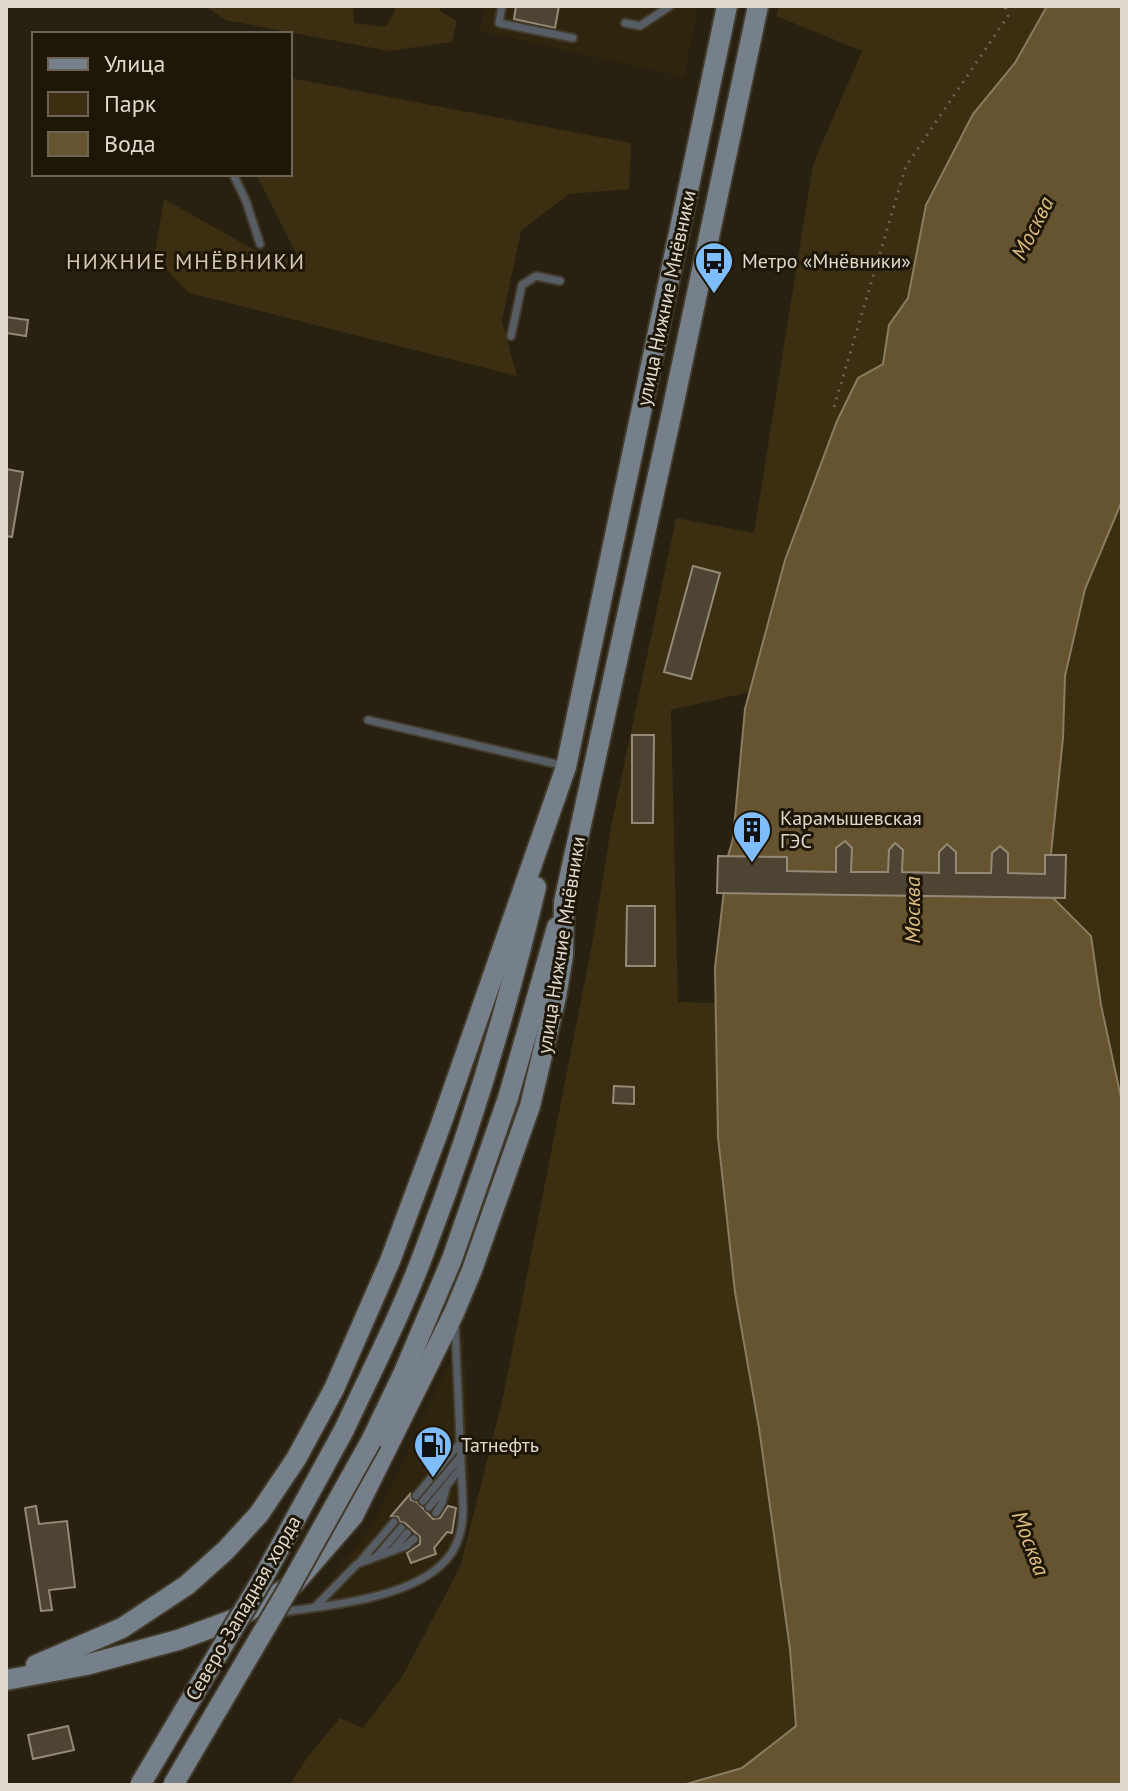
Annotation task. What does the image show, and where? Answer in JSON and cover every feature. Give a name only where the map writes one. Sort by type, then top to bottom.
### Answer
[{"type":"main road","name":"улица Нижние Мнёвники","points":[[6,1678],[122,1628],[187,1585],[226,1550],[259,1514],[296,1459],[334,1389],[390,1261],[566,767],[727,6]]},
{"type":"main road","name":"улица Нижние Мнёвники","points":[[6,1678],[86,1665],[178,1640],[235,1619],[294,1584],[353,1516],[454,1313],[530,1106],[538,1075],[563,955],[564,902],[758,6]]},
{"type":"main road","points":[[651,372],[679,378]]},
{"type":"main road","name":"Северо-Западная хорда","points":[[140,1785],[263,1578],[344,1430],[426,1249],[480,1094],[523,942],[557,798]]},
{"type":"main road","name":"Северо-Западная хорда","points":[[173,1785],[290,1586],[371,1441],[404,1372],[452,1259],[508,1098],[564,902]]},
{"type":"lane","points":[[502,6],[499,23],[573,38]]},
{"type":"lane","points":[[625,23],[640,26],[670,6]]},
{"type":"lane","points":[[234,176],[260,244]]},
{"type":"lane","points":[[511,336],[522,285],[536,276],[560,281]]},
{"type":"lane","points":[[368,720],[566,767]]},
{"type":"lane","points":[[235,1619],[346,1604],[375,1597],[439,1568],[452,1552],[461,1530],[463,1508],[454,1313]]},
{"type":"lane","points":[[422,1501],[460,1443]]},
{"type":"lane","points":[[422,1501],[461,1456]]},
{"type":"lane","points":[[422,1501],[447,1485],[461,1468]]},
{"type":"lane","points":[[436,1513],[447,1485]]},
{"type":"lane","points":[[315,1607],[357,1564],[400,1527]]},
{"type":"lane","points":[[390,1552],[400,1527]]},
{"type":"lane","points":[[375,1558],[400,1527]]},
{"type":"lane","points":[[357,1564],[406,1546],[414,1539]]},
{"type":"path","points":[[834,407],[906,166],[1008,16],[1005,6]]},
{"type":"shaded area","points":[[486,6],[698,6],[684,77],[479,31]]},
{"type":"shaded area","name":"Татнефть","points":[[464,1332],[470,1488],[466,1523],[455,1554],[440,1573],[421,1584],[370,1602],[304,1615],[373,1524]]},
{"type":"green space","points":[[205,6],[353,6],[354,23],[386,27],[395,6],[440,6],[440,11],[457,21],[452,42],[389,51],[225,20]]},
{"type":"green space","points":[[779,6],[1047,6],[1015,63],[973,114],[926,205],[908,298],[889,325],[883,364],[858,378],[837,421],[785,560],[750,692],[671,710],[678,1002],[716,1003],[718,1137],[735,1292],[759,1428],[790,1649],[796,1726],[742,1768],[683,1785],[289,1785],[340,1718],[363,1728],[402,1677],[460,1567],[503,1397],[594,934],[611,827],[676,518],[754,533],[813,164],[862,51],[776,16]]},
{"type":"green space","points":[[292,78],[631,143],[629,189],[569,194],[521,231],[502,321],[517,376],[189,293],[154,257],[164,199],[276,262],[296,253],[257,176],[292,176]]},
{"type":"green space","points":[[1122,501],[1122,1102],[1101,1005],[1091,936],[1047,892],[1063,738],[1065,676],[1085,589]]},
{"type":"water","name":"Москва","points":[[1047,6],[1122,6],[1122,501],[1085,589],[1065,676],[1063,738],[1047,892],[1091,936],[1101,1005],[1122,1102],[1122,1785],[683,1785],[742,1768],[796,1726],[790,1649],[759,1428],[735,1292],[718,1137],[715,968],[728,856],[733,839],[745,709],[785,560],[837,421],[858,378],[883,364],[889,325],[908,298],[926,205],[973,114],[1015,63]]},
{"type":"building","points":[[516,6],[559,6],[555,28],[514,19]]},
{"type":"building","points":[[6,317],[28,320],[26,336],[6,333]]},
{"type":"building","points":[[6,469],[23,472],[12,537],[6,536]]},
{"type":"building","points":[[693,566],[720,573],[691,679],[664,672]]},
{"type":"building","points":[[632,735],[654,735],[653,823],[632,823]]},
{"type":"building","name":"Карамышевская ГЭС","points":[[845,841],[852,848],[851,872],[888,872],[889,850],[895,843],[903,850],[902,872],[939,873],[939,852],[947,844],[956,852],[956,873],[991,873],[992,853],[1000,846],[1008,853],[1008,873],[1045,874],[1045,855],[1066,855],[1065,898],[717,893],[718,856],[787,857],[787,871],[836,872],[836,848]]},
{"type":"building","points":[[627,906],[655,906],[655,966],[626,966]]},
{"type":"building","points":[[614,1086],[634,1087],[634,1104],[613,1103]]},
{"type":"building","points":[[410,1494],[411,1500],[417,1502],[433,1519],[440,1518],[448,1506],[456,1508],[452,1533],[447,1532],[434,1548],[436,1554],[411,1563],[407,1553],[420,1544],[420,1537],[398,1517],[391,1516]]},
{"type":"building","points":[[36,1506],[39,1524],[67,1521],[75,1587],[49,1590],[52,1610],[41,1611],[25,1508]]},
{"type":"building","points":[[68,1726],[74,1750],[33,1759],[28,1735]]},
{"type":"place","name":"Метро «Мнёвники»","points":[[714,295]]},
{"type":"place","name":"Карамышевская ГЭС","points":[[752,864]]},
{"type":"place","name":"Татнефть","points":[[433,1479]]},
{"type":"district","name":"НИЖНИЕ МНЁВНИКИ","points":[[186,261]]}]
